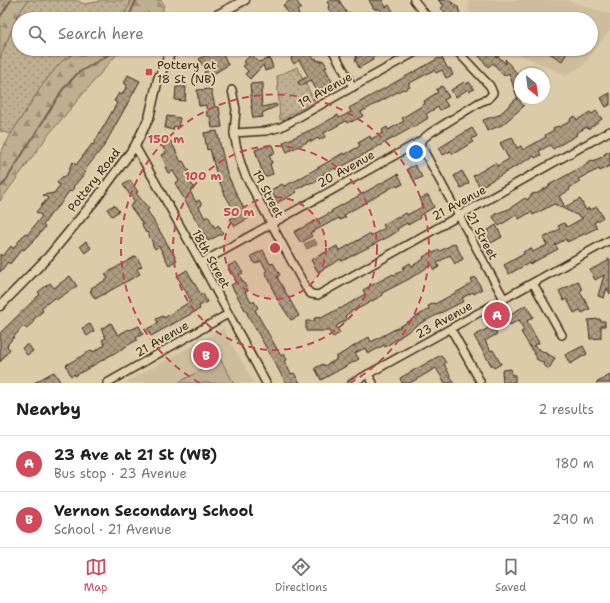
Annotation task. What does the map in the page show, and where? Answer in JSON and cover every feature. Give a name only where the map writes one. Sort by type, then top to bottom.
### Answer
[{"type":"street","points":[[222,12],[245,0]]},
{"type":"street","points":[[414,0],[423,12]]},
{"type":"street","name":"Pottery Road","points":[[0,306],[49,256],[96,199],[135,146],[149,118],[158,79],[169,56]]},
{"type":"street","points":[[336,56],[353,87]]},
{"type":"street","name":"19 Avenue","points":[[234,133],[266,131],[280,127],[408,56]]},
{"type":"street","name":"20 Avenue","points":[[200,263],[419,142],[430,133],[480,102],[488,99],[493,93],[490,86],[462,56]]},
{"type":"street","name":"19 Street","points":[[232,90],[236,109],[234,133],[237,152],[245,176],[307,290],[311,294],[318,295]]},
{"type":"street","name":"21 Avenue","points":[[318,295],[610,131]]},
{"type":"street","name":"21 Street","points":[[419,142],[504,299]]},
{"type":"street","name":"18th Street","points":[[135,146],[266,383]]},
{"type":"street","name":"23 Avenue","points":[[352,383],[610,240]]},
{"type":"street","points":[[533,283],[562,335]]},
{"type":"street","name":"21 Avenue","points":[[106,383],[228,314]]},
{"type":"street","points":[[451,329],[480,381]]},
{"type":"street","points":[[368,374],[373,383]]},
{"type":"shaded area","points":[[469,0],[566,0],[610,14],[610,30],[598,46],[598,12],[471,12],[468,9]]},
{"type":"shaded area","points":[[523,56],[591,56],[584,65],[566,76]]},
{"type":"shaded area","points":[[314,239],[317,244],[307,249],[304,244]]},
{"type":"shaded area","points":[[223,328],[254,383],[125,383]]},
{"type":"green space","points":[[0,0],[28,0],[20,12],[12,12],[12,29],[0,58]]},
{"type":"green space","points":[[28,0],[76,0],[84,4],[97,2],[99,0],[130,0],[130,5],[125,12],[20,12]]},
{"type":"green space","points":[[130,0],[161,0],[164,4],[162,12],[125,12],[130,5]]},
{"type":"green space","points":[[12,29],[12,56],[70,56],[61,62],[43,84],[11,134],[0,131],[0,58]]},
{"type":"green space","points":[[70,56],[115,56],[49,134],[0,201],[0,154],[43,84],[61,62]]},
{"type":"green space","points":[[297,67],[315,102],[280,120],[277,76]]},
{"type":"green space","points":[[220,359],[234,383],[178,383]]},
{"type":"building","points":[[291,0],[296,0],[301,8],[298,12],[288,12],[283,5]]},
{"type":"building","points":[[331,0],[339,0],[346,12],[331,12],[327,2]]},
{"type":"building","points":[[369,0],[382,0],[386,7],[389,5],[394,12],[382,12],[379,8],[376,10],[375,8],[374,9]]},
{"type":"building","points":[[438,0],[450,0],[459,8],[458,9],[460,12],[445,12],[441,8],[444,6]]},
{"type":"building","points":[[205,56],[224,56],[228,65],[207,78],[204,72],[206,71],[199,59]]},
{"type":"building","points":[[249,56],[253,56],[259,62],[270,58],[273,68],[265,71],[263,65],[250,79],[245,74],[248,71],[243,66],[246,64],[244,62]]},
{"type":"building","points":[[291,56],[312,56],[314,59],[316,58],[317,61],[320,60],[320,62],[323,60],[327,67],[325,68],[333,83],[317,91],[311,80],[300,86],[298,82],[308,76],[299,60],[294,64],[291,60]]},
{"type":"building","points":[[356,56],[375,56],[372,58],[373,60],[359,68],[355,59],[357,58]]},
{"type":"building","points":[[479,56],[498,56],[506,64],[505,59],[514,70],[514,88],[509,73],[504,76],[493,63],[488,67]]},
{"type":"building","points":[[554,56],[565,56],[562,61]]},
{"type":"building","points":[[439,58],[442,58],[448,69],[450,68],[453,75],[446,78],[442,70],[436,73],[434,70],[408,84],[410,87],[404,90],[403,89],[361,112],[363,116],[351,122],[350,121],[347,123],[346,121],[324,133],[325,137],[319,140],[318,138],[311,142],[311,140],[287,152],[283,143],[286,141],[315,128],[338,115],[339,118],[351,112],[349,108]]},
{"type":"building","points":[[128,75],[140,81],[104,146],[88,166],[85,171],[86,172],[73,187],[74,188],[70,192],[69,191],[59,206],[51,214],[43,225],[45,227],[37,237],[24,250],[22,249],[10,264],[8,262],[0,272],[0,254],[3,256],[11,246],[13,249],[25,233],[27,235],[42,216],[36,212],[48,198],[43,195],[54,193],[60,185],[57,183],[62,177],[66,176],[73,162],[76,165],[92,144],[93,145],[117,103],[114,101],[119,93],[122,95],[127,85],[124,83]]},
{"type":"building","points":[[464,82],[466,84],[469,82],[474,89],[469,92],[468,89],[456,97],[451,90]]},
{"type":"building","points":[[263,83],[263,90],[261,91],[262,107],[276,104],[277,106],[262,113],[263,117],[253,118],[250,84]]},
{"type":"building","points":[[442,86],[449,97],[444,100],[448,106],[440,110],[438,107],[426,114],[428,118],[422,122],[336,170],[335,168],[323,174],[325,177],[313,183],[308,183],[295,190],[297,192],[277,203],[271,190],[282,184],[284,186],[297,180],[343,153],[344,155],[360,146],[358,143],[370,136],[371,139],[383,133],[382,130],[387,127],[388,130],[404,121],[402,118],[425,104],[424,101],[438,92],[436,90]]},
{"type":"building","points":[[176,87],[186,87],[185,101],[175,100]]},
{"type":"building","points":[[211,89],[215,107],[219,107],[222,127],[212,128],[210,116],[207,116],[206,105],[199,106],[197,90]]},
{"type":"building","points":[[610,93],[610,105],[606,107],[601,98]]},
{"type":"building","points":[[514,101],[514,104],[522,104],[524,106],[502,125],[487,131],[483,120],[499,115]]},
{"type":"building","points":[[596,111],[602,119],[588,129],[587,127],[576,133],[577,135],[553,149],[550,145],[539,151],[541,155],[535,158],[534,156],[480,187],[473,176],[495,163],[497,166],[509,159],[500,143],[512,137],[517,148],[521,146],[523,150],[546,137],[545,135],[554,130],[553,128],[559,127],[571,121],[570,119],[575,116],[577,120],[590,112],[592,114]]},
{"type":"building","points":[[167,116],[180,118],[178,127],[174,126],[173,130],[165,128]]},
{"type":"building","points":[[472,128],[477,136],[472,139],[473,142],[453,154],[451,151],[443,155],[439,148]]},
{"type":"building","points":[[217,131],[227,173],[249,218],[235,226],[230,219],[237,215],[225,195],[217,176],[210,149],[207,150],[204,133]]},
{"type":"building","points":[[171,141],[181,162],[183,161],[191,175],[189,176],[192,180],[190,181],[194,188],[190,191],[196,202],[199,200],[202,205],[199,207],[205,218],[208,216],[215,228],[218,225],[223,233],[208,241],[175,183],[179,181],[173,171],[168,173],[165,167],[167,166],[161,155],[166,153],[162,146]]},
{"type":"building","points":[[272,145],[275,153],[269,155],[272,163],[270,164],[273,174],[264,177],[255,150]]},
{"type":"building","points":[[610,151],[610,168],[609,166],[600,171],[599,169],[578,179],[580,182],[559,196],[565,207],[580,199],[586,210],[597,207],[603,217],[594,223],[597,228],[567,242],[566,239],[555,245],[558,249],[509,274],[504,265],[524,254],[523,252],[531,248],[533,252],[547,245],[543,238],[560,229],[558,226],[564,223],[567,227],[583,218],[554,204],[533,215],[531,212],[519,219],[516,215],[499,226],[493,217],[495,214],[509,209],[525,198],[527,200],[532,194],[538,193],[549,185],[587,164],[586,163],[604,156],[604,154]]},
{"type":"building","points":[[415,165],[422,177],[414,181],[407,169]]},
{"type":"building","points":[[462,171],[469,183],[461,188],[454,176]]},
{"type":"building","points":[[398,174],[403,184],[397,187],[396,185],[344,215],[346,217],[340,220],[339,218],[310,233],[312,236],[301,243],[294,232],[332,212],[331,211]]},
{"type":"building","points":[[130,180],[138,192],[136,193],[149,209],[147,210],[177,260],[169,265],[159,246],[155,249],[147,232],[146,233],[142,226],[143,225],[130,206],[135,202],[123,185]]},
{"type":"building","points":[[428,195],[434,207],[419,216],[420,218],[397,229],[398,231],[390,236],[342,261],[341,259],[318,272],[311,260],[337,246],[339,251],[369,234],[370,236],[385,228],[383,225],[398,216],[406,213],[407,215],[422,207],[421,206],[423,205],[420,199]]},
{"type":"building","points":[[114,205],[119,211],[112,216],[107,209]]},
{"type":"building","points":[[496,225],[502,237],[491,243],[485,232]]},
{"type":"building","points":[[86,241],[91,248],[85,253],[80,246]]},
{"type":"building","points":[[455,243],[463,259],[455,264],[450,255],[437,263],[439,267],[434,270],[431,265],[409,279],[382,293],[383,295],[354,311],[353,310],[345,316],[347,320],[336,326],[340,333],[333,337],[329,331],[306,331],[306,321],[315,321],[314,318],[323,317],[340,309],[365,294],[363,290],[393,274],[394,275],[404,270],[402,268],[410,263],[412,266],[432,252],[440,251]]},
{"type":"building","points":[[263,250],[270,264],[273,263],[280,275],[277,277],[299,316],[291,320],[278,300],[265,272],[267,271],[261,261],[255,264],[251,256]]},
{"type":"building","points":[[136,256],[142,266],[137,269],[140,274],[95,299],[90,291],[92,290],[91,288],[108,279],[105,274]]},
{"type":"building","points":[[608,259],[610,259],[610,294],[607,288],[604,298],[598,296],[604,275],[595,280],[590,270],[608,261]]},
{"type":"building","points":[[236,262],[243,273],[239,275],[248,290],[245,292],[252,303],[254,301],[258,308],[255,310],[281,356],[284,354],[287,360],[284,361],[291,374],[294,373],[300,383],[286,383],[231,285],[237,282],[228,266]]},
{"type":"building","points":[[187,270],[201,295],[203,294],[207,302],[199,306],[200,309],[151,336],[147,329],[158,323],[156,319],[163,316],[164,318],[191,301],[177,276]]},
{"type":"building","points":[[70,276],[77,286],[56,300],[54,298],[41,308],[43,311],[33,320],[34,321],[27,329],[23,326],[8,344],[7,347],[10,349],[0,362],[0,333],[40,294],[38,292],[50,283],[54,288]]},
{"type":"building","points":[[475,277],[482,289],[474,294],[473,292],[462,298],[464,301],[421,323],[385,347],[384,345],[368,354],[365,348],[355,353],[359,359],[321,380],[315,368],[323,364],[324,366],[336,360],[336,357],[369,337],[371,342],[401,326],[429,309],[428,306],[434,303],[435,304],[466,287]]},
{"type":"building","points":[[578,281],[582,290],[580,292],[590,309],[582,313],[580,310],[574,313],[567,299],[564,301],[559,291]]},
{"type":"building","points":[[526,305],[533,317],[527,321],[539,343],[533,346],[555,358],[549,369],[543,365],[544,363],[536,359],[537,358],[521,332],[524,330],[519,320],[510,325],[506,317]]},
{"type":"building","points":[[600,319],[600,321],[605,321],[605,326],[601,326],[601,338],[590,339],[588,320]]},
{"type":"building","points":[[111,323],[118,335],[139,326],[143,334],[136,338],[137,340],[75,376],[75,374],[71,376],[66,365],[92,350],[93,352],[105,345],[102,340],[106,338],[101,329]]},
{"type":"building","points":[[90,324],[94,331],[87,336],[82,328]]},
{"type":"building","points":[[492,326],[497,334],[485,341],[491,351],[493,350],[501,364],[494,368],[474,336]]},
{"type":"building","points":[[28,344],[33,351],[27,355],[22,348]]},
{"type":"building","points":[[583,346],[587,354],[570,364],[565,355]]},
{"type":"building","points":[[441,355],[454,383],[445,383],[436,368],[410,383],[402,383],[400,378]]},
{"type":"building","points":[[511,369],[512,375],[515,375],[515,382],[503,383],[502,370]]},
{"type":"building","points":[[54,372],[61,383],[34,383],[50,374]]},
{"type":"building","points":[[610,375],[610,383],[596,383]]},
{"type":"waterway","points":[[0,17],[11,0]]},
{"type":"waterway","points":[[131,12],[136,0]]},
{"type":"waterway","points":[[0,187],[5,182],[63,89],[78,73],[107,56]]},
{"type":"place","name":"Pottery at 18 St (NB)","points":[[149,72]]},
{"type":"place","name":"23 Ave at 21 St (WB)","points":[[497,315]]},
{"type":"place","name":"Vernon Secondary School","points":[[206,355]]}]
